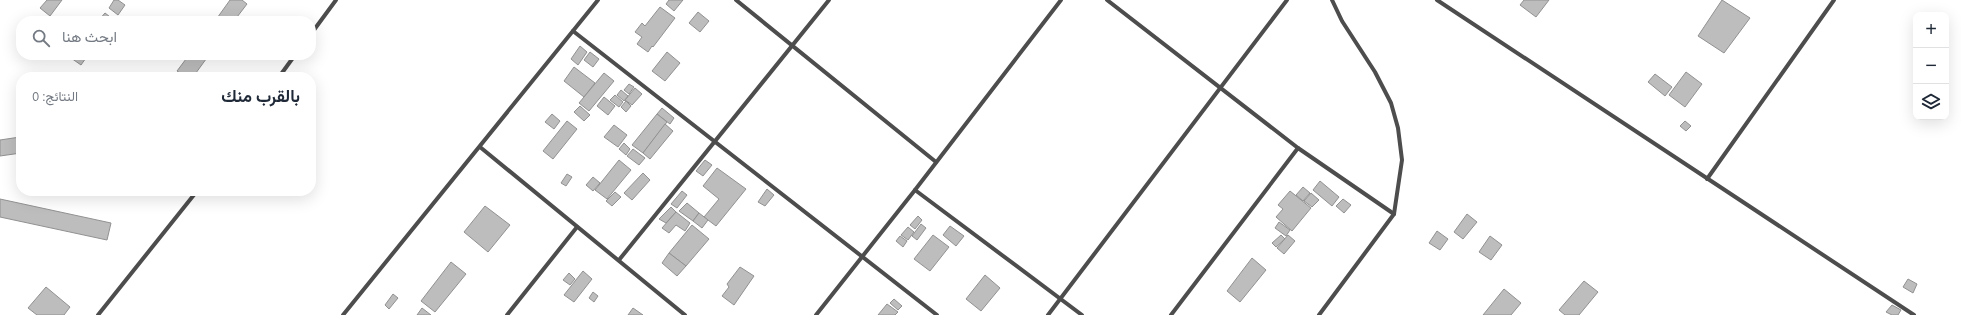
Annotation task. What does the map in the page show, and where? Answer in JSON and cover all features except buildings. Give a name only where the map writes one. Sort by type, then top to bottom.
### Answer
[{"type":"street","points":[[316,27],[336,0]]},
{"type":"street","points":[[343,315],[598,0]]},
{"type":"street","points":[[736,0],[792,47],[936,162]]},
{"type":"street","points":[[619,260],[829,0]]},
{"type":"street","points":[[816,315],[915,190],[1061,0]]},
{"type":"street","points":[[1107,0],[1298,148],[1394,214]]},
{"type":"street","points":[[1048,315],[1061,300],[1287,0]]},
{"type":"street","points":[[1319,315],[1394,214],[1402,160],[1398,128],[1391,103],[1375,72],[1342,21],[1332,0]]},
{"type":"street","points":[[1437,0],[1914,315]]},
{"type":"street","points":[[1707,179],[1834,0]]},
{"type":"street","points":[[573,31],[937,315]]},
{"type":"street","points":[[283,72],[291,60]]},
{"type":"street","points":[[480,147],[685,315]]},
{"type":"street","points":[[1171,315],[1298,148]]},
{"type":"street","points":[[915,190],[1082,315]]},
{"type":"street","points":[[98,315],[193,196]]},
{"type":"street","points":[[507,315],[577,227]]}]
